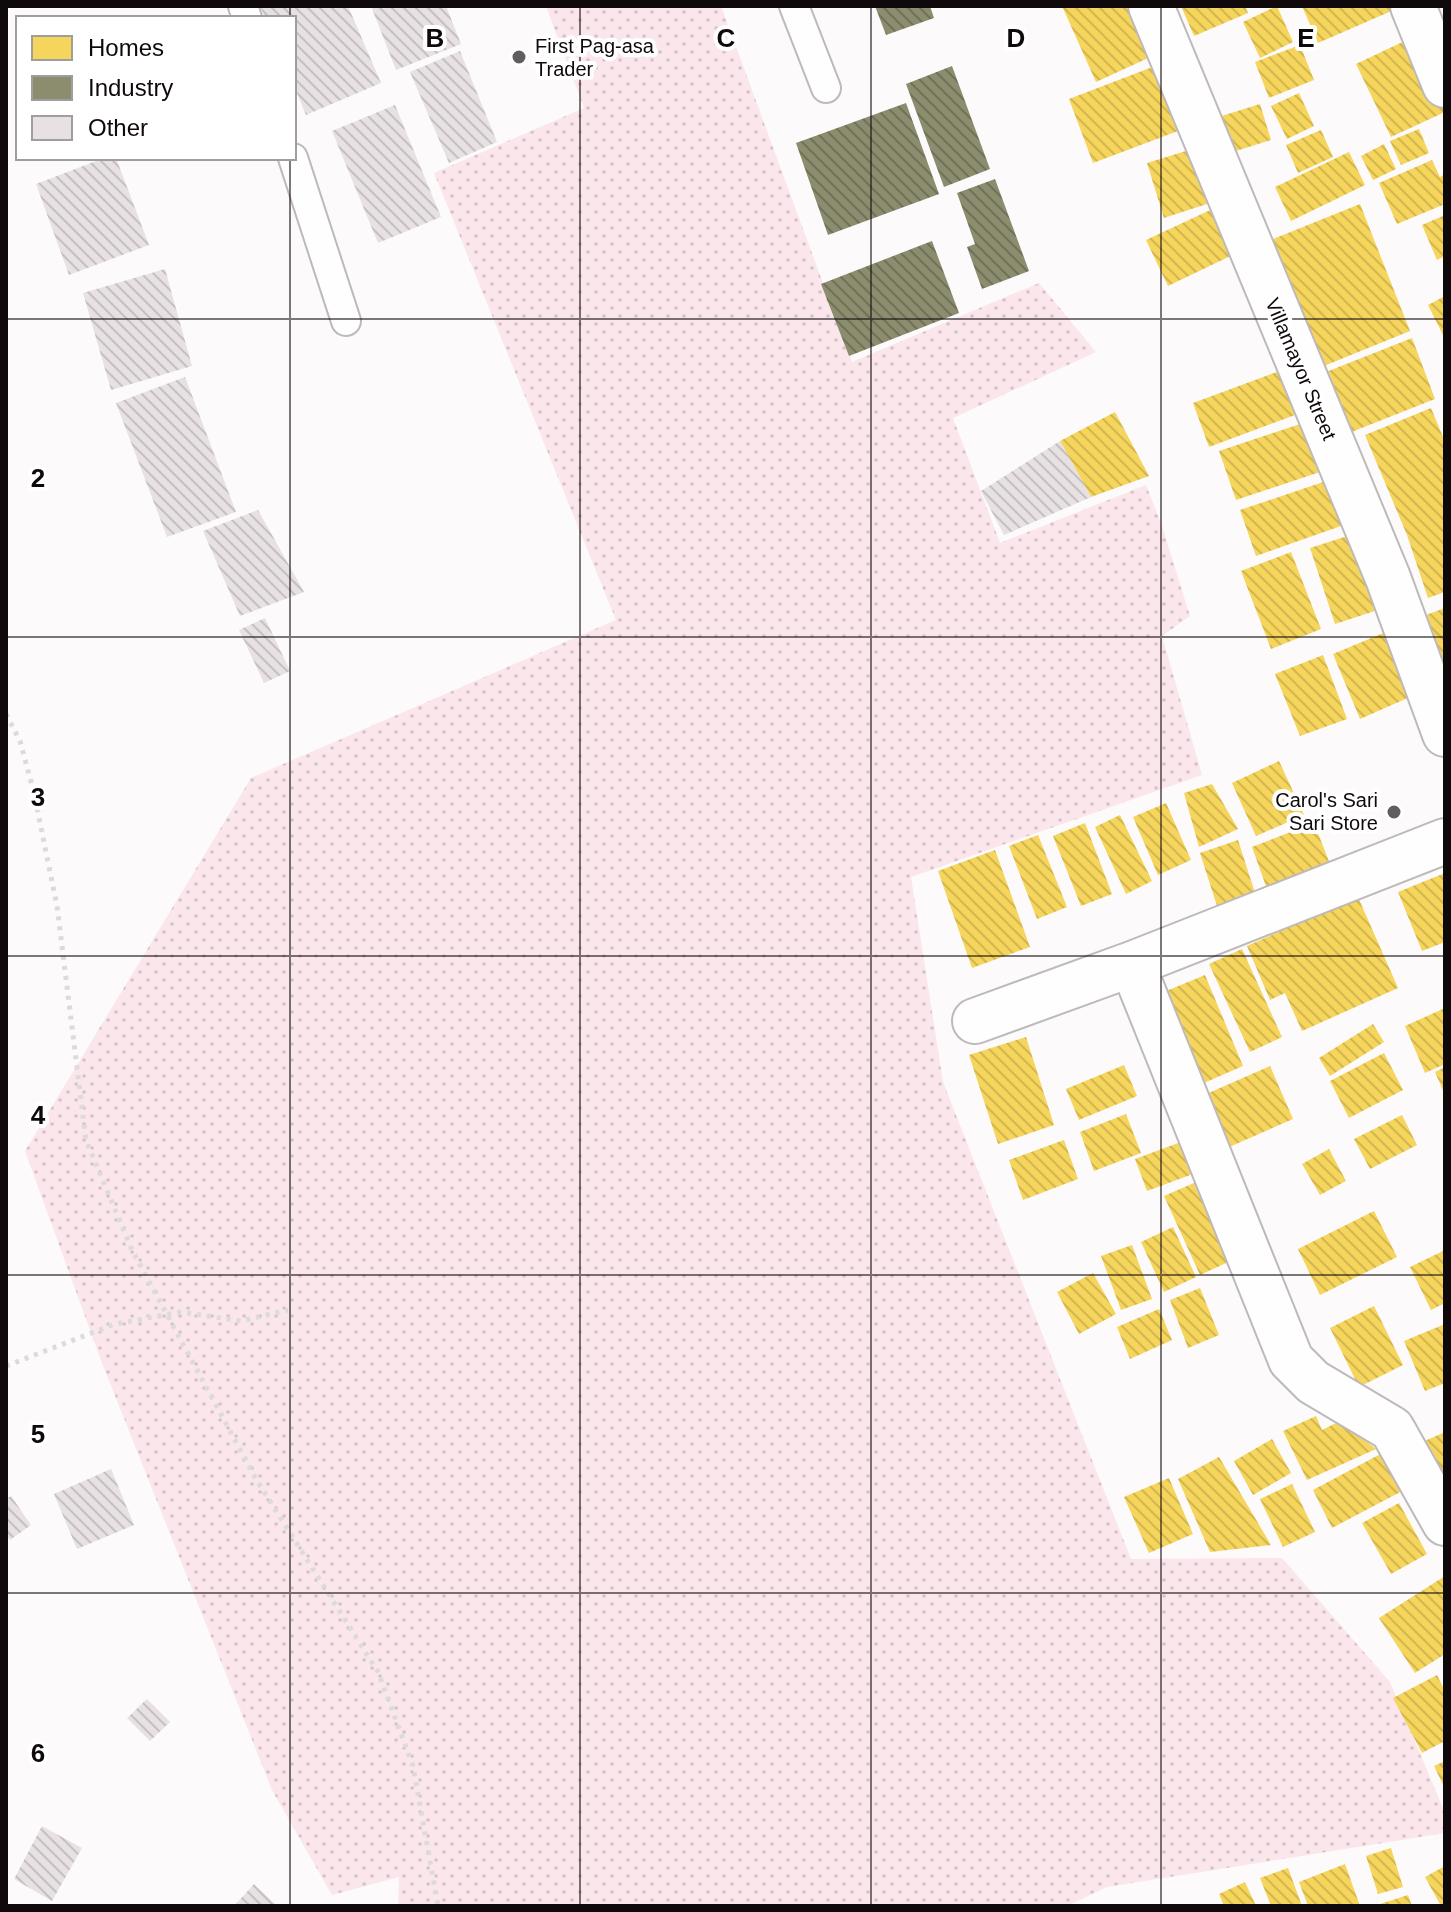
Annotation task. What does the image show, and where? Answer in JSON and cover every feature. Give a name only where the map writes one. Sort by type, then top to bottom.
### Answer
[{"type":"street","name":"Villamayor Street","points":[[1151,6],[1388,578],[1445,734]]},
{"type":"street","points":[[1413,6],[1445,85]]},
{"type":"street","points":[[975,1021],[1132,964],[1445,841]]},
{"type":"street","points":[[1132,964],[1291,1360],[1313,1382],[1392,1429],[1445,1523]]},
{"type":"lane","points":[[794,6],[826,88]]},
{"type":"lane","points":[[294,160],[346,321]]},
{"type":"path","points":[[6,714],[20,741],[57,906],[86,1140],[132,1250],[256,1479],[378,1672],[413,1766],[438,1906]]},
{"type":"path","points":[[6,1366],[115,1324],[181,1312],[241,1321],[288,1310]]},
{"type":"shaded area","points":[[546,6],[721,6],[852,362],[1039,283],[1096,352],[953,418],[1000,543],[1146,485],[1190,616],[1162,636],[1202,775],[911,877],[943,1082],[1131,1559],[1282,1558],[1390,1682],[1445,1813],[1445,1833],[1107,1887],[1067,1906],[398,1906],[399,1877],[332,1895],[272,1790],[102,1363],[25,1151],[251,778],[616,620],[434,173],[584,108]]},
{"type":"building: Homes","points":[[1062,6],[1135,6],[1157,54],[1096,82]]},
{"type":"building: Homes","points":[[1181,6],[1245,6],[1248,13],[1194,36]]},
{"type":"building: Homes","points":[[1277,6],[1293,42],[1260,58],[1243,22]]},
{"type":"building: Homes","points":[[1302,6],[1403,6],[1318,43]]},
{"type":"building: Homes","points":[[1413,37],[1445,104],[1445,112],[1391,137],[1356,64]]},
{"type":"building: Homes","points":[[1300,45],[1314,80],[1269,98],[1255,62]]},
{"type":"building: Homes","points":[[1155,66],[1178,131],[1093,163],[1069,99]]},
{"type":"building: Homes","points":[[1299,93],[1314,126],[1287,139],[1271,106]]},
{"type":"building: Homes","points":[[1260,104],[1271,140],[1223,155],[1212,119]]},
{"type":"building: Homes","points":[[1419,129],[1429,153],[1401,165],[1390,141]]},
{"type":"building: Homes","points":[[1321,130],[1333,157],[1298,173],[1286,145]]},
{"type":"building: Homes","points":[[1384,144],[1396,169],[1373,180],[1361,156]]},
{"type":"building: Homes","points":[[1202,146],[1219,200],[1164,218],[1147,163]]},
{"type":"building: Homes","points":[[1349,152],[1365,185],[1291,221],[1275,187]]},
{"type":"building: Homes","points":[[1432,160],[1440,177],[1445,174],[1445,204],[1397,224],[1379,183]]},
{"type":"building: Homes","points":[[1360,204],[1410,331],[1319,368],[1268,241]]},
{"type":"building: Homes","points":[[1221,205],[1243,250],[1168,286],[1146,240]]},
{"type":"building: Homes","points":[[1445,215],[1445,256],[1437,260],[1422,225]]},
{"type":"building: Homes","points":[[1445,296],[1445,339],[1428,305]]},
{"type":"building: Homes","points":[[1412,338],[1435,399],[1349,433],[1326,372]]},
{"type":"building: Homes","points":[[1290,367],[1306,411],[1209,447],[1193,403]]},
{"type":"building: Homes","points":[[1431,408],[1445,442],[1445,592],[1428,598],[1407,535],[1365,435]]},
{"type":"building: Homes","points":[[1115,412],[1149,476],[1091,497],[1060,441]]},
{"type":"building: Homes","points":[[1309,421],[1326,470],[1236,500],[1219,451]]},
{"type":"building: Homes","points":[[1326,481],[1341,526],[1256,556],[1240,510]]},
{"type":"building: Homes","points":[[1360,532],[1384,608],[1335,624],[1310,548]]},
{"type":"building: Homes","points":[[1291,552],[1321,629],[1271,649],[1241,571]]},
{"type":"building: Homes","points":[[1445,608],[1445,704],[1415,619]]},
{"type":"building: Homes","points":[[1393,629],[1419,693],[1360,719],[1333,654]]},
{"type":"building: Homes","points":[[1323,655],[1347,719],[1300,736],[1275,674]]},
{"type":"building: Homes","points":[[1279,761],[1304,815],[1256,836],[1232,783]]},
{"type":"building: Homes","points":[[1212,784],[1238,829],[1199,847],[1184,793]]},
{"type":"building: Homes","points":[[1166,803],[1191,860],[1158,875],[1133,817]]},
{"type":"building: Homes","points":[[1120,815],[1152,881],[1126,894],[1095,827]]},
{"type":"building: Homes","points":[[1085,823],[1112,894],[1081,906],[1053,836]]},
{"type":"building: Homes","points":[[1314,823],[1330,864],[1267,889],[1252,847]]},
{"type":"building: Homes","points":[[1038,835],[1067,907],[1037,919],[1009,846]]},
{"type":"building: Homes","points":[[1238,840],[1256,896],[1218,909],[1200,853]]},
{"type":"building: Homes","points":[[995,850],[1030,947],[972,968],[938,871]]},
{"type":"building: Homes","points":[[1445,873],[1445,942],[1422,951],[1398,892]]},
{"type":"building: Homes","points":[[1358,897],[1398,988],[1302,1031],[1285,993],[1270,1000],[1247,946]]},
{"type":"building: Homes","points":[[1242,949],[1282,1037],[1250,1052],[1209,964]]},
{"type":"building: Homes","points":[[1205,975],[1243,1066],[1197,1086],[1159,994]]},
{"type":"building: Homes","points":[[1445,1008],[1445,1064],[1425,1073],[1405,1026]]},
{"type":"building: Homes","points":[[1373,1024],[1384,1042],[1330,1076],[1319,1058]]},
{"type":"building: Homes","points":[[1026,1037],[1054,1125],[998,1144],[969,1055]]},
{"type":"building: Homes","points":[[1384,1053],[1403,1090],[1349,1118],[1330,1081]]},
{"type":"building: Homes","points":[[1124,1065],[1137,1096],[1079,1120],[1066,1089]]},
{"type":"building: Homes","points":[[1270,1066],[1293,1119],[1218,1152],[1195,1099]]},
{"type":"building: Homes","points":[[1445,1067],[1445,1095],[1435,1072]]},
{"type":"building: Homes","points":[[1126,1114],[1141,1153],[1094,1171],[1080,1132]]},
{"type":"building: Homes","points":[[1402,1115],[1417,1145],[1370,1169],[1354,1139]]},
{"type":"building: Homes","points":[[1189,1139],[1201,1171],[1147,1191],[1135,1159]]},
{"type":"building: Homes","points":[[1064,1140],[1078,1179],[1023,1200],[1009,1160]]},
{"type":"building: Homes","points":[[1329,1149],[1346,1181],[1320,1195],[1302,1164]]},
{"type":"building: Homes","points":[[1203,1179],[1237,1258],[1200,1275],[1164,1196]]},
{"type":"building: Homes","points":[[1374,1211],[1397,1257],[1320,1295],[1298,1249]]},
{"type":"building: Homes","points":[[1173,1227],[1196,1277],[1164,1292],[1141,1242]]},
{"type":"building: Homes","points":[[1132,1245],[1152,1299],[1121,1310],[1101,1256]]},
{"type":"building: Homes","points":[[1445,1250],[1445,1303],[1431,1310],[1410,1267]]},
{"type":"building: Homes","points":[[1093,1273],[1116,1314],[1079,1334],[1057,1292]]},
{"type":"building: Homes","points":[[1200,1288],[1219,1335],[1188,1348],[1170,1300]]},
{"type":"building: Homes","points":[[1374,1306],[1403,1365],[1359,1387],[1330,1328]]},
{"type":"building: Homes","points":[[1159,1309],[1172,1340],[1130,1359],[1117,1327]]},
{"type":"building: Homes","points":[[1445,1324],[1445,1383],[1425,1391],[1404,1341]]},
{"type":"building: Homes","points":[[1316,1416],[1322,1430],[1340,1421],[1376,1449],[1307,1480],[1283,1431]]},
{"type":"building: Homes","points":[[1445,1432],[1445,1490],[1420,1443]]},
{"type":"building: Homes","points":[[1272,1439],[1291,1473],[1253,1495],[1234,1461]]},
{"type":"building: Homes","points":[[1386,1451],[1406,1489],[1332,1528],[1313,1490]]},
{"type":"building: Homes","points":[[1219,1457],[1271,1545],[1210,1552],[1178,1479]]},
{"type":"building: Homes","points":[[1169,1478],[1193,1534],[1149,1553],[1124,1497]]},
{"type":"building: Homes","points":[[1292,1484],[1315,1532],[1283,1547],[1260,1499]]},
{"type":"building: Homes","points":[[1399,1503],[1427,1554],[1391,1574],[1362,1523]]},
{"type":"building: Homes","points":[[1445,1576],[1445,1654],[1415,1673],[1379,1618]]},
{"type":"building: Homes","points":[[1437,1675],[1445,1691],[1445,1741],[1422,1753],[1393,1698]]},
{"type":"building: Homes","points":[[1445,1761],[1445,1789],[1434,1766]]},
{"type":"building: Homes","points":[[1391,1848],[1403,1887],[1378,1894],[1366,1856]]},
{"type":"building: Homes","points":[[1345,1864],[1360,1906],[1308,1906],[1299,1882]]},
{"type":"building: Homes","points":[[1445,1866],[1445,1906],[1441,1906],[1425,1877]]},
{"type":"building: Homes","points":[[1288,1868],[1302,1906],[1271,1906],[1260,1878]]},
{"type":"building: Homes","points":[[1245,1882],[1256,1906],[1224,1906],[1219,1894]]},
{"type":"building: Homes","points":[[1408,1895],[1412,1906],[1377,1906],[1377,1905]]},
{"type":"building: Industry","points":[[875,6],[930,6],[934,18],[886,35]]},
{"type":"building: Industry","points":[[952,66],[990,169],[944,187],[906,84]]},
{"type":"building: Industry","points":[[906,103],[939,194],[828,235],[796,143]]},
{"type":"building: Industry","points":[[995,179],[1029,271],[982,289],[967,247],[975,244],[957,193]]},
{"type":"building: Industry","points":[[932,241],[959,313],[849,356],[821,284]]},
{"type":"building: Other","points":[[260,6],[348,6],[381,83],[306,115],[296,91],[296,16],[264,16]]},
{"type":"building: Other","points":[[371,6],[446,6],[461,44],[396,70]]},
{"type":"building: Other","points":[[460,51],[497,142],[449,163],[410,72]]},
{"type":"building: Other","points":[[395,105],[441,217],[378,243],[332,131]]},
{"type":"building: Other","points":[[99,160],[117,160],[149,245],[69,275],[36,184]]},
{"type":"building: Other","points":[[165,269],[192,366],[111,390],[83,293]]},
{"type":"building: Other","points":[[185,377],[236,512],[167,537],[116,403]]},
{"type":"building: Other","points":[[1060,441],[1091,497],[1004,535],[981,491]]},
{"type":"building: Other","points":[[258,510],[304,592],[240,616],[203,531]]},
{"type":"building: Other","points":[[265,618],[290,671],[264,683],[239,630]]},
{"type":"building: Other","points":[[111,1469],[134,1525],[77,1549],[54,1494]]},
{"type":"building: Other","points":[[11,1496],[31,1525],[10,1540],[6,1534],[6,1499]]},
{"type":"building: Other","points":[[147,1699],[170,1722],[150,1741],[127,1718]]},
{"type":"building: Other","points":[[42,1826],[82,1848],[52,1901],[14,1879]]},
{"type":"building: Other","points":[[254,1884],[277,1906],[234,1906]]},
{"type":"place","name":"First Pag-asa Trader","points":[[519,57]]},
{"type":"place","name":"Carol's Sari Sari Store","points":[[1394,812]]}]
